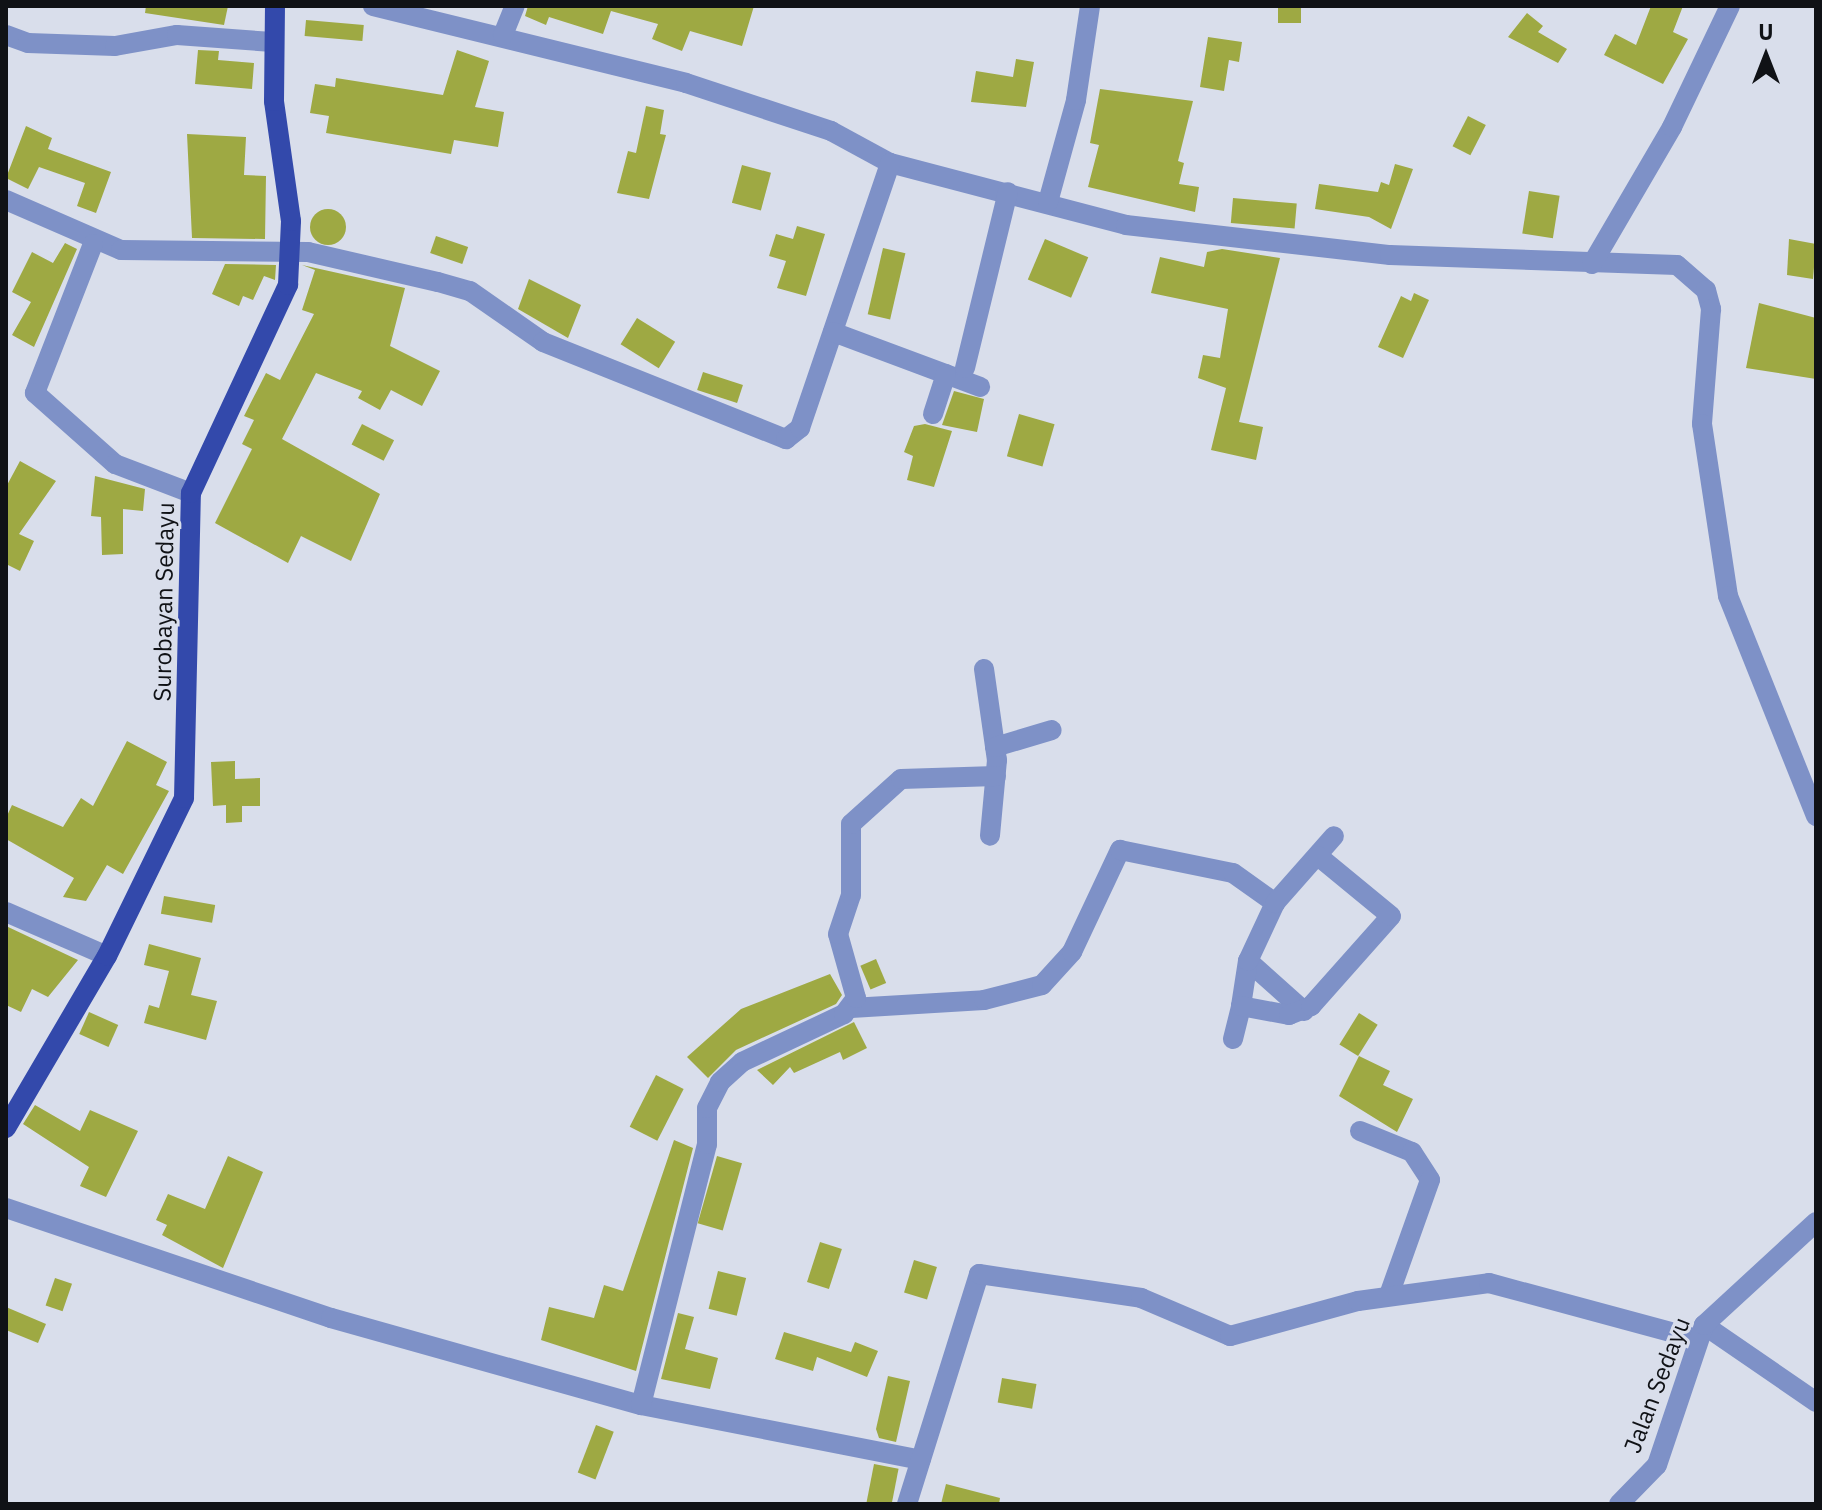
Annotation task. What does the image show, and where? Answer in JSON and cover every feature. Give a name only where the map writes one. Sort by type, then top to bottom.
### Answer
[{"type":"main road","name":"Surobayan Sedayu","points":[[6,1128],[107,956],[189,775],[191,493],[281,310],[291,251],[273,42],[275,6]]},
{"type":"street","points":[[373,6],[503,35],[686,83],[831,131],[890,163],[1048,202],[1126,225],[1390,255],[1677,265],[1706,290],[1711,329],[1702,424],[1728,596],[1816,816]]},
{"type":"street","points":[[503,35],[515,6]]},
{"type":"street","points":[[1048,202],[1076,100],[1090,6]]},
{"type":"street","points":[[1592,264],[1672,127],[1730,6]]},
{"type":"street","points":[[6,35],[28,43],[115,46],[177,35],[273,42]]},
{"type":"street","points":[[9,208],[93,244],[291,251],[470,291],[543,342],[781,439],[800,428],[890,163]]},
{"type":"street","points":[[933,414],[955,371],[1008,192]]},
{"type":"street","points":[[93,244],[35,393],[115,464],[191,493]]},
{"type":"street","points":[[833,332],[955,371],[980,387]]},
{"type":"street","points":[[984,669],[995,747],[996,776],[990,836]]},
{"type":"street","points":[[995,747],[1052,730]]},
{"type":"street","points":[[851,1008],[857,985],[838,934],[851,895],[851,824],[901,779],[996,776]]},
{"type":"street","points":[[1233,1039],[1248,961],[1275,903],[1334,836]]},
{"type":"street","points":[[641,1405],[707,1144],[707,1108],[720,1082],[742,1062],[851,1008],[984,1000],[1042,985],[1067,960],[1120,850],[1233,873],[1275,903]]},
{"type":"street","points":[[1304,1011],[1391,916],[1318,856]]},
{"type":"street","points":[[6,912],[107,956]]},
{"type":"street","points":[[1248,961],[1304,1011]]},
{"type":"street","points":[[1241,1006],[1304,1011]]},
{"type":"street","points":[[1360,1131],[1412,1152],[1430,1180],[1389,1295]]},
{"type":"street","points":[[6,1208],[331,1318],[641,1405],[921,1460]]},
{"type":"street","name":"Jalan Sedayu","points":[[1619,1504],[1657,1465],[1701,1332],[1816,1222]]},
{"type":"street","points":[[907,1504],[976,1275],[1141,1298],[1230,1336],[1389,1295],[1489,1283],[1701,1332],[1816,1402]]},
{"type":"building","points":[[146,6],[228,6],[224,25],[145,13]]},
{"type":"building","points":[[528,6],[754,6],[742,46],[690,31],[682,51],[652,39],[658,24],[611,11],[603,34],[549,17],[546,25],[525,16]]},
{"type":"building","points":[[1278,6],[1301,6],[1301,23],[1278,23]]},
{"type":"building","points":[[1651,6],[1683,6],[1673,32],[1688,39],[1663,84],[1604,55],[1615,34],[1636,45]]},
{"type":"building","points":[[1527,13],[1543,26],[1538,32],[1567,49],[1558,63],[1508,37]]},
{"type":"building","points":[[306,20],[364,25],[362,41],[305,36]]},
{"type":"building","points":[[1208,37],[1242,42],[1239,62],[1229,60],[1224,91],[1200,87]]},
{"type":"building","points":[[198,50],[219,51],[218,60],[254,63],[252,89],[195,84]]},
{"type":"building","points":[[457,50],[489,61],[475,107],[504,112],[498,147],[454,140],[451,154],[326,133],[329,116],[310,113],[315,84],[335,87],[336,78],[443,95]]},
{"type":"building","points":[[1016,59],[1034,62],[1026,107],[971,102],[976,71],[1013,77]]},
{"type":"building","points":[[1100,89],[1193,101],[1178,161],[1184,163],[1179,184],[1199,187],[1195,212],[1088,187],[1099,145],[1090,143]]},
{"type":"building","points":[[646,106],[664,110],[660,134],[666,135],[649,199],[617,193],[628,151],[636,153]]},
{"type":"building","points":[[1468,116],[1486,125],[1470,155],[1453,146]]},
{"type":"building","points":[[26,126],[52,138],[48,149],[111,172],[96,213],[77,206],[85,183],[39,167],[28,189],[6,178]]},
{"type":"building","points":[[187,134],[246,137],[244,175],[266,176],[265,239],[192,238]]},
{"type":"building","points":[[1395,164],[1413,169],[1391,229],[1369,217],[1315,209],[1319,184],[1378,192],[1381,182],[1389,185]]},
{"type":"building","points":[[742,165],[771,173],[761,210],[732,203]]},
{"type":"building","points":[[1529,191],[1560,196],[1553,238],[1522,233]]},
{"type":"building","points":[[1233,198],[1297,204],[1295,228],[1231,223]]},
{"type":"building","points":[[328,209],[341,214],[346,227],[341,240],[328,245],[315,240],[310,227],[315,214]]},
{"type":"building","points":[[797,226],[825,234],[806,296],[777,288],[786,261],[769,256],[776,234],[793,239]]},
{"type":"building","points":[[436,236],[468,247],[462,264],[430,253]]},
{"type":"building","points":[[1045,239],[1088,257],[1071,298],[1028,280]]},
{"type":"building","points":[[1789,239],[1816,244],[1813,279],[1787,275]]},
{"type":"building","points":[[65,243],[77,249],[34,347],[12,335],[31,302],[12,292],[32,252],[53,263]]},
{"type":"building","points":[[883,248],[905,253],[890,319],[868,314]]},
{"type":"building","points":[[1222,249],[1280,258],[1239,422],[1263,427],[1256,460],[1211,450],[1226,388],[1198,378],[1203,355],[1220,358],[1228,309],[1151,293],[1160,257],[1204,267],[1207,252]]},
{"type":"building","points":[[225,264],[276,265],[275,280],[264,276],[253,300],[243,296],[239,306],[212,294]]},
{"type":"building","points":[[302,265],[405,288],[390,346],[440,371],[422,406],[391,390],[380,410],[358,398],[362,391],[316,373],[282,439],[380,494],[351,561],[301,536],[288,563],[215,523],[252,449],[242,444],[254,420],[244,416],[266,373],[280,380],[314,314],[302,310],[315,270]]},
{"type":"building","points":[[529,279],[581,305],[568,338],[518,309]]},
{"type":"building","points":[[1414,293],[1429,300],[1403,358],[1378,347],[1401,296],[1411,301]]},
{"type":"building","points":[[1759,303],[1816,318],[1816,379],[1746,368]]},
{"type":"building","points":[[637,318],[675,342],[659,368],[621,344]]},
{"type":"building","points":[[703,372],[743,385],[737,403],[697,390]]},
{"type":"building","points":[[954,391],[984,399],[977,432],[942,425]]},
{"type":"building","points":[[1019,414],[1055,424],[1042,466],[1007,456]]},
{"type":"building","points":[[362,424],[394,440],[384,461],[352,444]]},
{"type":"building","points":[[925,424],[952,431],[934,487],[907,480],[913,456],[904,452],[914,426]]},
{"type":"building","points":[[20,461],[56,481],[19,534],[34,541],[20,571],[6,564],[6,487]]},
{"type":"building","points":[[95,476],[145,489],[143,511],[123,509],[123,554],[102,555],[101,517],[91,516]]},
{"type":"building","points":[[127,741],[167,762],[156,785],[169,791],[123,874],[107,865],[86,901],[63,897],[74,878],[6,839],[6,818],[12,805],[63,827],[81,798],[93,806]]},
{"type":"building","points":[[235,761],[235,779],[260,778],[260,806],[242,806],[242,822],[226,823],[226,805],[213,806],[211,762]]},
{"type":"building","points":[[164,896],[215,905],[212,923],[161,914]]},
{"type":"building","points":[[6,926],[78,960],[48,997],[32,989],[21,1012],[6,1005]]},
{"type":"building","points":[[149,944],[201,958],[191,995],[217,1001],[206,1040],[144,1023],[149,1005],[159,1008],[169,971],[144,965]]},
{"type":"building","points":[[876,959],[886,983],[871,990],[860,966]]},
{"type":"building","points":[[830,974],[842,995],[836,1004],[736,1050],[708,1078],[687,1057],[741,1009]]},
{"type":"building","points":[[89,1012],[118,1025],[108,1047],[79,1034]]},
{"type":"building","points":[[1359,1013],[1378,1025],[1358,1056],[1339,1044]]},
{"type":"building","points":[[854,1022],[867,1048],[843,1060],[840,1052],[794,1073],[790,1067],[773,1085],[757,1070]]},
{"type":"building","points":[[1359,1056],[1390,1071],[1383,1085],[1413,1099],[1397,1132],[1339,1096]]},
{"type":"building","points":[[656,1075],[684,1089],[657,1141],[630,1127]]},
{"type":"building","points":[[35,1105],[80,1131],[90,1110],[138,1131],[106,1197],[80,1186],[89,1167],[23,1124]]},
{"type":"building","points":[[674,1140],[693,1148],[636,1371],[541,1340],[549,1307],[594,1318],[604,1285],[623,1291]]},
{"type":"building","points":[[228,1156],[263,1172],[223,1268],[162,1235],[167,1225],[156,1220],[168,1194],[205,1209]]},
{"type":"building","points":[[717,1156],[742,1163],[723,1230],[698,1223]]},
{"type":"building","points":[[820,1242],[842,1249],[829,1289],[807,1282]]},
{"type":"building","points":[[914,1260],[937,1267],[927,1300],[904,1293]]},
{"type":"building","points":[[718,1271],[746,1278],[737,1316],[709,1309]]},
{"type":"building","points":[[55,1278],[72,1284],[63,1311],[46,1305]]},
{"type":"building","points":[[6,1307],[46,1324],[38,1343],[6,1330]]},
{"type":"building","points":[[678,1313],[694,1317],[685,1349],[718,1358],[710,1389],[661,1379]]},
{"type":"building","points":[[784,1332],[851,1352],[855,1342],[878,1351],[867,1377],[817,1357],[813,1371],[775,1359]]},
{"type":"building","points":[[888,1376],[910,1381],[896,1442],[879,1438],[876,1429]]},
{"type":"building","points":[[1002,1378],[1036,1384],[1032,1409],[998,1403]]},
{"type":"building","points":[[596,1425],[614,1432],[595,1479],[578,1473]]},
{"type":"building","points":[[874,1464],[899,1469],[892,1504],[866,1504]]},
{"type":"building","points":[[946,1484],[1000,1498],[999,1504],[941,1504]]}]
